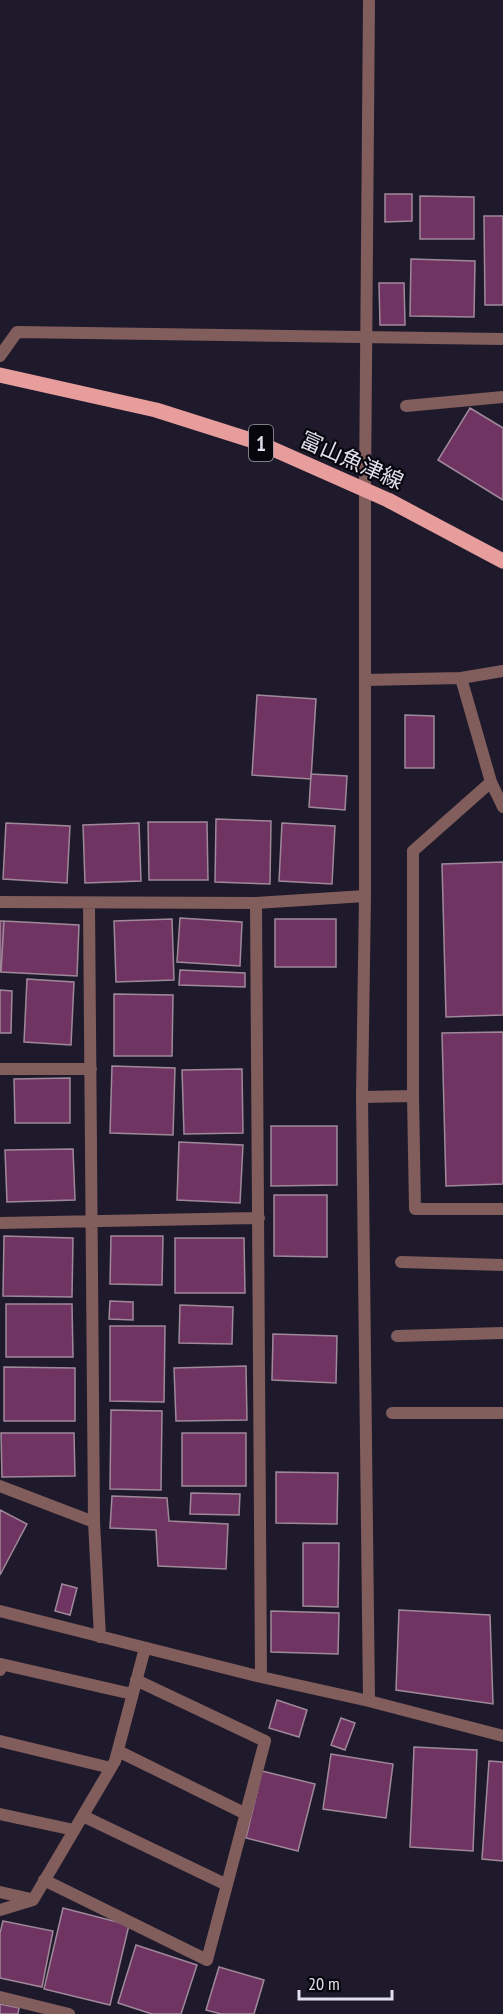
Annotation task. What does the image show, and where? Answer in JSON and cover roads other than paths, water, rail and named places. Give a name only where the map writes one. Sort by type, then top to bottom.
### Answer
[{"type":"main road","name":"富山魚津線","points":[[0,375],[168,414],[257,442],[365,489],[503,561]]},
{"type":"street","points":[[369,0],[362,1097],[369,1701]]},
{"type":"street","points":[[0,356],[17,332],[503,339]]},
{"type":"street","points":[[406,406],[503,397]]},
{"type":"street","points":[[365,680],[461,678],[503,671]]},
{"type":"street","points":[[461,678],[491,782],[503,807]]},
{"type":"street","points":[[491,782],[413,851],[415,1209],[503,1209]]},
{"type":"street","points":[[0,902],[256,903],[365,896]]},
{"type":"street","points":[[89,903],[94,1522],[100,1637]]},
{"type":"street","points":[[256,903],[261,1677]]},
{"type":"street","points":[[0,1069],[90,1069]]},
{"type":"street","points":[[362,1097],[413,1096]]},
{"type":"street","points":[[0,1223],[259,1218]]},
{"type":"street","points":[[401,1262],[503,1265]]},
{"type":"street","points":[[397,1336],[503,1333]]},
{"type":"street","points":[[392,1413],[503,1413]]},
{"type":"street","points":[[0,1486],[94,1522]]},
{"type":"street","points":[[0,1611],[503,1736]]},
{"type":"street","points":[[0,1910],[33,1900],[111,1768],[118,1751],[145,1648]]},
{"type":"street","points":[[0,1670],[2,1664],[132,1694]]},
{"type":"street","points":[[44,1880],[207,1960],[265,1741],[136,1680]]},
{"type":"street","points":[[0,1741],[111,1768]]},
{"type":"street","points":[[118,1751],[246,1814]]},
{"type":"street","points":[[0,1814],[74,1830]]},
{"type":"street","points":[[83,1816],[227,1885]]},
{"type":"street","points":[[0,1892],[33,1900]]},
{"type":"street","points":[[0,1996],[69,2014]]}]
